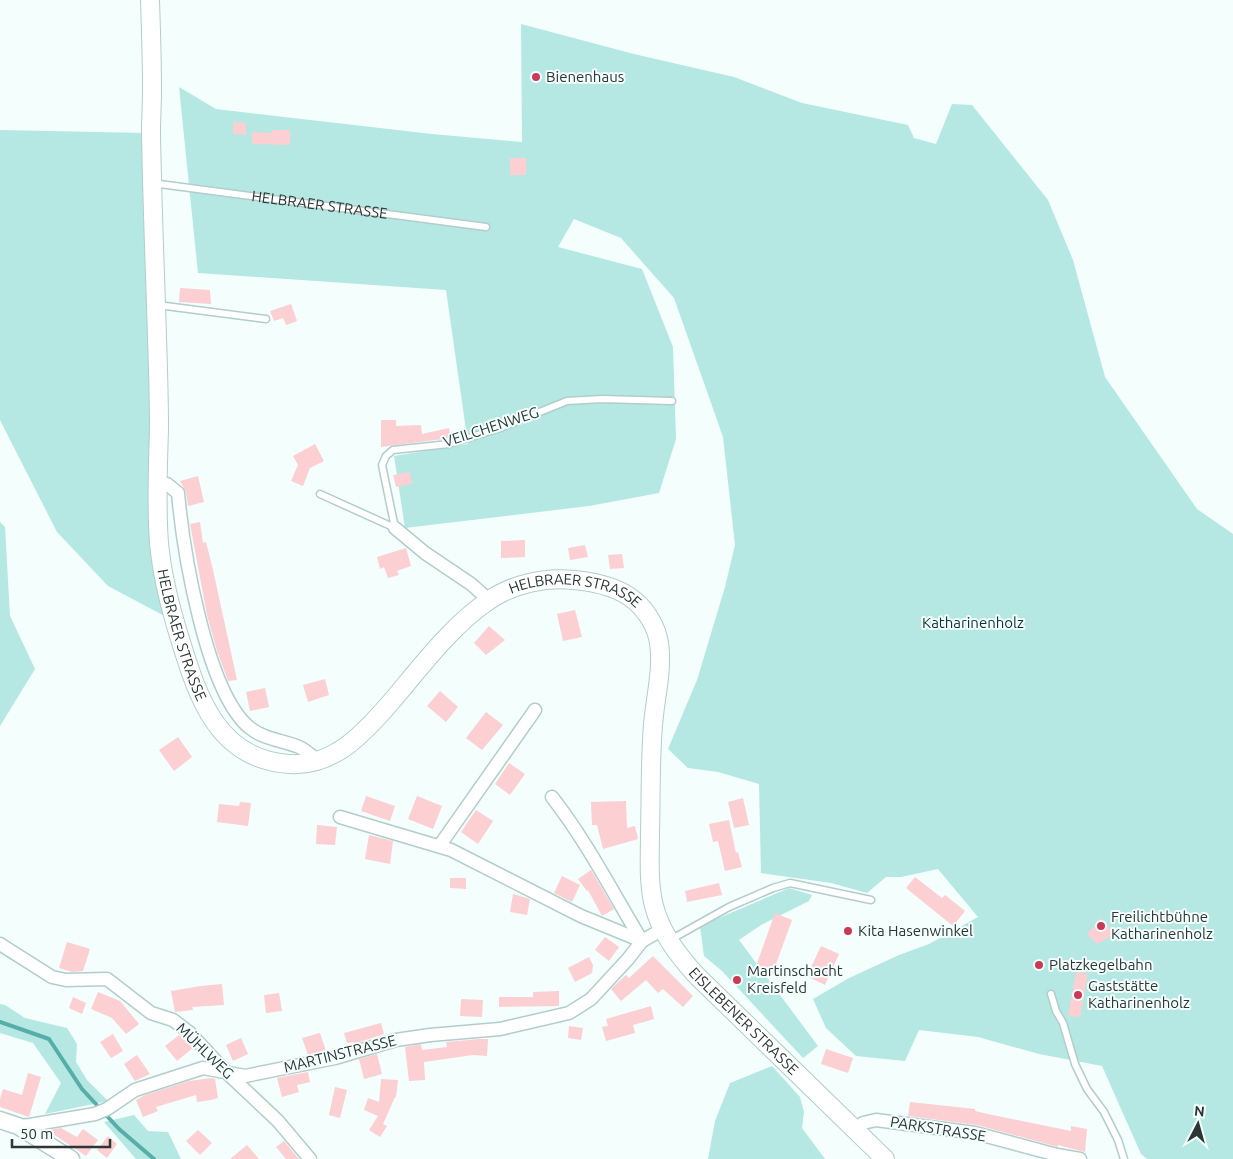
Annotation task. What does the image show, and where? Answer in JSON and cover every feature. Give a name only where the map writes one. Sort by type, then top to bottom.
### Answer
[{"type":"main road","name":"HELBRAER STRASSE","points":[[150,0],[152,183],[159,424],[157,483],[159,544],[166,589],[190,674],[207,713],[228,739],[250,754],[286,764],[303,764],[318,761],[342,749],[364,732],[446,639],[489,600],[502,593],[531,583],[555,579],[578,580],[604,586],[626,594],[641,607],[652,622],[659,643],[660,658],[652,743],[650,856]]},
{"type":"main road","name":"EISLEBENER STRASSE","points":[[650,856],[653,900],[666,935],[686,964],[708,988],[885,1159]]},
{"type":"street","name":"HELBRAER STRASSE","points":[[157,483],[167,484],[178,493],[185,548],[200,621],[218,681],[232,706],[249,728],[269,739],[300,747],[318,761]]},
{"type":"street","points":[[396,528],[425,553],[471,584],[489,600]]},
{"type":"street","points":[[440,845],[535,710]]},
{"type":"street","points":[[552,797],[579,835],[642,941]]},
{"type":"street","points":[[340,817],[440,845],[480,863],[581,916],[642,941]]},
{"type":"street","name":"MARTINSTRASSE","points":[[18,1126],[95,1114],[107,1109],[135,1090],[203,1068],[244,1076],[335,1058],[396,1040],[500,1029],[569,1013],[591,999],[628,960],[642,941],[666,935]]},
{"type":"street","name":"MÜHLWEG","points":[[0,944],[52,977],[66,980],[102,978],[110,980],[151,1013],[173,1020],[190,1033],[226,1072],[278,1121],[310,1159]]},
{"type":"street","points":[[0,1120],[18,1126],[70,1159]]},
{"type":"street","name":"PARKSTRASSE","points":[[855,1130],[863,1123],[876,1120],[974,1133],[1057,1155],[1080,1159]]},
{"type":"lane","name":"HELBRAER STRASSE","points":[[152,183],[486,227]]},
{"type":"lane","points":[[156,305],[266,319]]},
{"type":"lane","name":"VEILCHENWEG","points":[[396,528],[382,465],[386,456],[393,450],[449,444],[500,428],[567,401],[602,399],[672,401]]},
{"type":"lane","points":[[320,494],[396,528]]},
{"type":"lane","points":[[666,935],[790,882],[871,900]]},
{"type":"lane","points":[[1051,994],[1056,1011],[1063,1023],[1075,1064],[1087,1089],[1104,1112],[1118,1140],[1124,1159]]},
{"type":"green space","name":"Katharinenholz","points":[[521,24],[634,54],[734,77],[802,103],[908,125],[914,138],[936,144],[952,104],[972,105],[1048,200],[1073,260],[1105,377],[1197,509],[1233,534],[1233,1159],[1147,1159],[1141,1154],[1102,1066],[1039,1054],[978,1037],[919,1030],[905,1061],[856,1056],[826,1028],[813,999],[849,978],[899,955],[929,944],[978,917],[938,869],[901,877],[886,877],[867,893],[831,883],[761,873],[759,784],[718,772],[688,768],[668,749],[697,680],[725,587],[735,545],[723,437],[674,298],[621,238],[574,219],[558,247],[642,269],[673,347],[676,439],[659,493],[589,506],[405,528],[394,456],[468,444],[446,290],[198,273],[179,87],[216,109],[432,134],[522,142]]},
{"type":"green space","points":[[0,130],[145,133],[157,483],[174,621],[108,586],[57,532],[0,420]]},
{"type":"green space","points":[[0,522],[5,527],[10,616],[35,669],[0,726]]},
{"type":"green space","points":[[789,888],[812,895],[809,901],[761,925],[739,940],[818,1046],[803,1058],[722,971],[704,956],[700,926]]},
{"type":"green space","points":[[0,1004],[5,1005],[25,1018],[67,1028],[77,1044],[76,1062],[87,1080],[108,1101],[45,1114],[61,1083],[33,1043],[0,1033]]},
{"type":"green space","points":[[772,1066],[800,1097],[804,1112],[802,1128],[825,1159],[708,1159],[715,1121],[730,1083]]},
{"type":"green space","points":[[134,1115],[148,1131],[168,1132],[181,1159],[136,1159],[104,1122]]},
{"type":"building","points":[[233,122],[246,123],[246,135],[233,134]]},
{"type":"building","points":[[272,130],[290,130],[290,145],[252,144],[252,132],[272,133]]},
{"type":"building","points":[[510,158],[526,158],[526,175],[510,175]]},
{"type":"building","points":[[180,288],[210,290],[211,304],[179,302]]},
{"type":"building","points":[[291,304],[297,321],[286,325],[283,318],[274,321],[270,311]]},
{"type":"building","points":[[381,420],[396,420],[396,426],[421,425],[422,434],[449,428],[451,438],[381,447]]},
{"type":"building","points":[[315,444],[324,461],[310,468],[303,486],[291,481],[298,465],[293,456]]},
{"type":"building","points":[[410,472],[412,484],[396,487],[393,475]]},
{"type":"building","points":[[198,476],[204,502],[188,506],[186,492],[180,481]]},
{"type":"building","points":[[200,522],[203,543],[206,542],[213,570],[237,680],[228,681],[207,615],[190,524]]},
{"type":"building","points":[[525,540],[525,557],[501,558],[501,541]]},
{"type":"building","points":[[585,545],[588,557],[570,560],[568,548]]},
{"type":"building","points":[[406,548],[411,566],[397,571],[399,575],[388,578],[384,567],[380,569],[377,557]]},
{"type":"building","points":[[622,554],[624,568],[610,569],[608,555]]},
{"type":"building","points":[[575,610],[582,637],[563,641],[557,614]]},
{"type":"building","points":[[489,626],[505,640],[486,655],[474,643]]},
{"type":"building","points":[[325,679],[329,695],[308,702],[303,685]]},
{"type":"building","points":[[265,688],[269,707],[250,711],[246,692]]},
{"type":"building","points":[[440,691],[458,707],[446,722],[427,706]]},
{"type":"building","points":[[486,712],[503,725],[482,750],[466,738]]},
{"type":"building","points":[[178,737],[192,757],[174,771],[159,750]]},
{"type":"building","points":[[509,763],[525,774],[510,795],[495,784]]},
{"type":"building","points":[[366,796],[395,806],[390,821],[361,811]]},
{"type":"building","points":[[417,796],[442,806],[433,829],[408,819]]},
{"type":"building","points":[[743,798],[749,825],[734,828],[728,802]]},
{"type":"building","points":[[626,801],[627,828],[635,826],[638,839],[603,849],[597,825],[592,825],[591,802]]},
{"type":"building","points":[[240,802],[251,803],[248,826],[217,822],[219,804],[239,806]]},
{"type":"building","points":[[476,810],[493,821],[478,844],[461,832]]},
{"type":"building","points":[[729,820],[736,853],[738,852],[742,867],[725,871],[718,841],[713,842],[709,824]]},
{"type":"building","points":[[317,825],[337,827],[335,845],[316,844]]},
{"type":"building","points":[[369,835],[393,841],[390,864],[365,859]]},
{"type":"building","points":[[591,870],[614,909],[602,916],[588,890],[578,879]]},
{"type":"building","points":[[562,876],[580,885],[572,902],[554,893]]},
{"type":"building","points":[[915,877],[942,898],[945,895],[965,911],[953,926],[906,888]]},
{"type":"building","points":[[450,878],[466,878],[466,889],[450,888]]},
{"type":"building","points":[[719,883],[722,895],[687,902],[685,891]]},
{"type":"building","points":[[513,894],[530,899],[527,915],[510,912]]},
{"type":"building","points":[[775,913],[792,920],[772,975],[755,969]]},
{"type":"building","name":"Freilichtbühne Katharinenholz","points":[[1101,918],[1115,934],[1097,944],[1087,934]]},
{"type":"building","points":[[605,937],[619,947],[609,961],[595,950]]},
{"type":"building","points":[[67,942],[90,949],[83,971],[72,972],[59,968]]},
{"type":"building","points":[[821,946],[839,954],[825,985],[807,976]]},
{"type":"building","points":[[653,956],[693,996],[683,1007],[663,989],[658,993],[646,980],[621,1001],[611,989],[626,975],[629,978]]},
{"type":"building","points":[[589,957],[593,965],[592,973],[575,982],[568,968]]},
{"type":"building","name":"Gaststätte Katharinenholz","points":[[1076,972],[1088,974],[1080,1017],[1068,1016]]},
{"type":"building","points":[[222,984],[224,1005],[192,1007],[193,1010],[175,1012],[171,991]]},
{"type":"building","points":[[559,991],[559,1006],[499,1007],[499,997],[533,997],[533,992]]},
{"type":"building","points":[[98,992],[120,1001],[139,1024],[126,1034],[112,1018],[91,1009]]},
{"type":"building","points":[[279,993],[282,1011],[266,1013],[264,995]]},
{"type":"building","points":[[73,997],[86,1003],[82,1014],[69,1008]]},
{"type":"building","points":[[461,999],[483,1000],[482,1017],[460,1016]]},
{"type":"building","points":[[651,1006],[654,1019],[633,1025],[635,1033],[606,1041],[602,1027],[608,1026],[606,1019]]},
{"type":"building","points":[[381,1023],[384,1034],[354,1044],[354,1042],[347,1043],[344,1033]]},
{"type":"building","points":[[569,1026],[583,1028],[581,1040],[568,1038]]},
{"type":"building","points":[[320,1033],[326,1051],[308,1055],[302,1038]]},
{"type":"building","points":[[113,1034],[123,1051],[111,1058],[100,1042]]},
{"type":"building","points":[[179,1035],[193,1048],[177,1061],[165,1046]]},
{"type":"building","points":[[241,1038],[248,1054],[233,1061],[226,1045]]},
{"type":"building","points":[[488,1039],[487,1056],[473,1055],[424,1062],[425,1080],[409,1081],[405,1047],[421,1044],[422,1050],[447,1047],[446,1042]]},
{"type":"building","points":[[826,1049],[853,1058],[848,1073],[821,1064]]},
{"type":"building","points":[[377,1054],[382,1074],[364,1079],[359,1059]]},
{"type":"building","points":[[137,1055],[150,1074],[135,1081],[124,1064]]},
{"type":"building","points":[[308,1072],[310,1082],[297,1085],[299,1092],[282,1097],[277,1078]]},
{"type":"building","points":[[28,1073],[41,1077],[29,1117],[0,1107],[3,1089],[22,1095]]},
{"type":"building","points":[[215,1079],[218,1098],[197,1102],[196,1095],[156,1107],[158,1111],[143,1117],[136,1100],[145,1095],[189,1081]]},
{"type":"building","points":[[381,1079],[398,1080],[396,1097],[383,1124],[387,1126],[380,1137],[369,1130],[378,1116],[364,1110],[368,1098],[379,1102]]},
{"type":"building","points":[[335,1087],[347,1090],[340,1118],[329,1115]]},
{"type":"building","points":[[910,1102],[975,1109],[975,1111],[1071,1131],[1071,1126],[1087,1129],[1085,1152],[1058,1145],[1058,1147],[977,1125],[908,1116]]},
{"type":"building","points":[[61,1128],[77,1137],[83,1129],[98,1140],[86,1156],[47,1130]]},
{"type":"building","points":[[198,1130],[212,1143],[200,1155],[186,1141]]},
{"type":"building","points":[[108,1136],[117,1144],[107,1158],[97,1150]]},
{"type":"building","points":[[284,1141],[299,1159],[286,1159],[276,1147]]},
{"type":"building","points":[[247,1145],[259,1159],[230,1159]]},
{"type":"waterway","points":[[0,1022],[49,1039],[82,1089],[119,1129],[154,1159]]},
{"type":"place","name":"Bienenhaus","points":[[536,77]]},
{"type":"place","name":"Freilichtbühne Katharinenholz","points":[[1101,926]]},
{"type":"place","name":"Kita Hasenwinkel","points":[[848,931]]},
{"type":"place","name":"Platzkegelbahn","points":[[1039,965]]},
{"type":"place","name":"Martinschacht Kreisfeld","points":[[737,980]]},
{"type":"place","name":"Gaststätte Katharinenholz","points":[[1078,995]]}]
